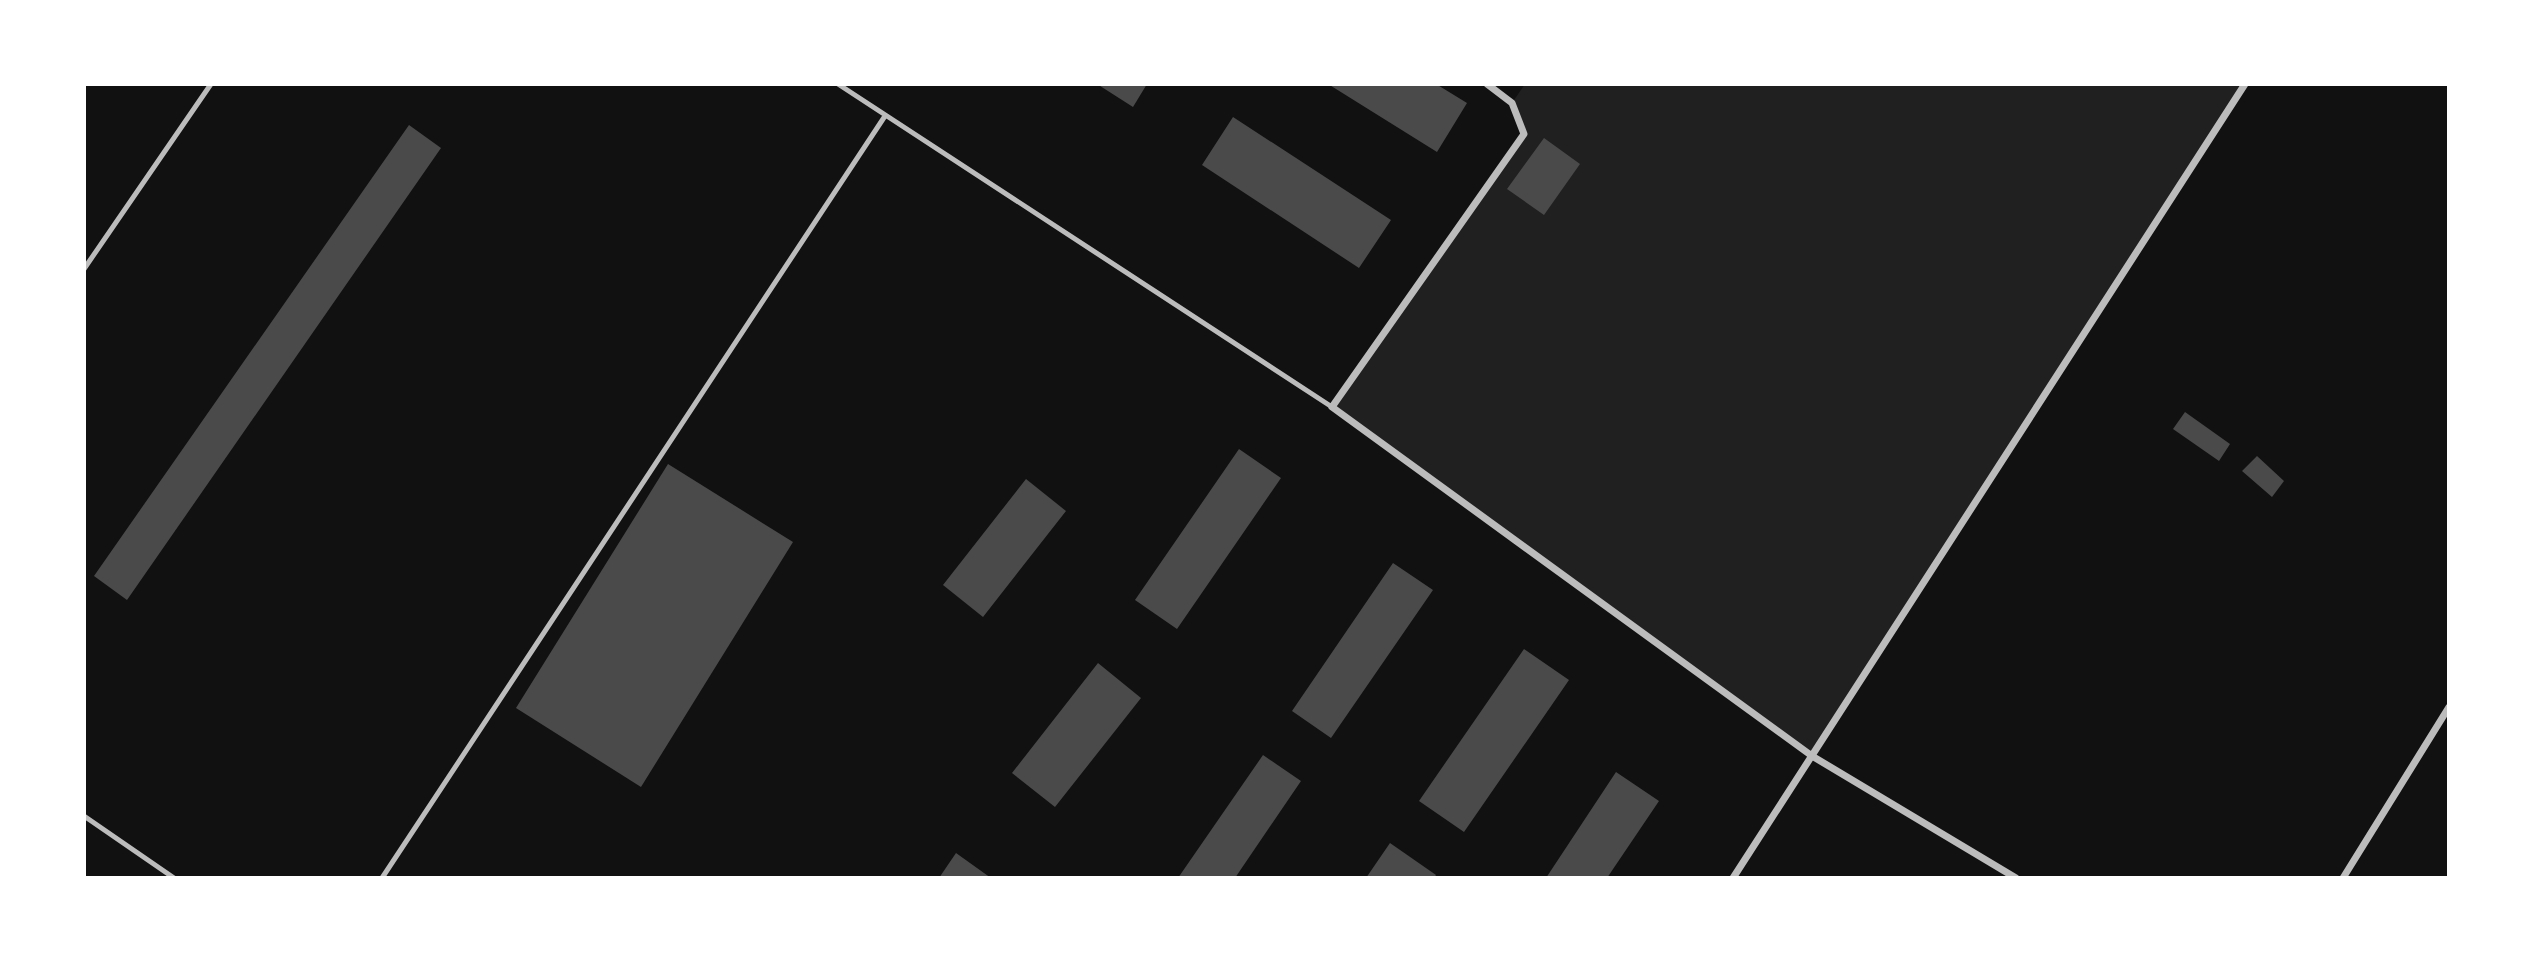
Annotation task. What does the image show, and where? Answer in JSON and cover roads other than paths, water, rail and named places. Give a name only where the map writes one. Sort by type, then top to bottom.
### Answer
[{"type":"street","points":[[1487,84],[1512,103],[1524,134],[1332,407],[1812,756],[2016,878]]},
{"type":"street","points":[[1733,878],[2245,84]]},
{"type":"street","points":[[2343,878],[2449,707]]},
{"type":"lane","points":[[84,270],[211,84]]},
{"type":"lane","points":[[838,84],[1332,407]]},
{"type":"lane","points":[[382,878],[886,116]]},
{"type":"lane","points":[[84,816],[174,878]]}]
